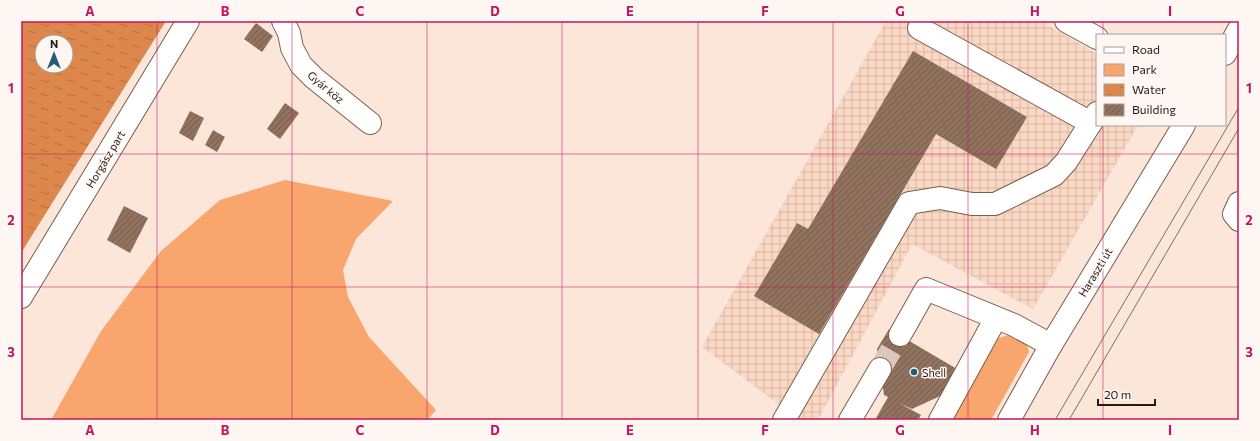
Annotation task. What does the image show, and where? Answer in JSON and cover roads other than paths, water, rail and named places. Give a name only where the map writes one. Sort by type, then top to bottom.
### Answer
[{"type":"main road","name":"Horgász part","points":[[21,297],[188,21]]},
{"type":"main road","name":"Gyár köz","points":[[283,21],[289,33],[292,48],[301,65],[314,78],[370,123]]},
{"type":"main road","points":[[1066,21],[1096,37]]},
{"type":"main road","points":[[784,420],[909,203],[940,198],[972,204],[995,204],[1054,175],[1066,162],[1094,118],[919,28]]},
{"type":"main road","points":[[1226,52],[1239,29]]},
{"type":"main road","name":"Haraszti út","points":[[1009,420],[1051,345],[1183,126]]},
{"type":"main road","points":[[900,335],[926,289],[1014,325],[1051,345]]},
{"type":"main road","points":[[940,420],[996,318]]},
{"type":"main road","points":[[850,420],[880,369]]},
{"type":"water","points":[[21,21],[166,21],[21,253]]},
{"type":"tunnel","points":[[880,369],[900,335]]},
{"type":"tram line","points":[[1055,420],[1239,107]]},
{"type":"tram line","points":[[1069,420],[1239,128]]},
{"type":"place","name":"Shell","points":[[914,372]]}]
